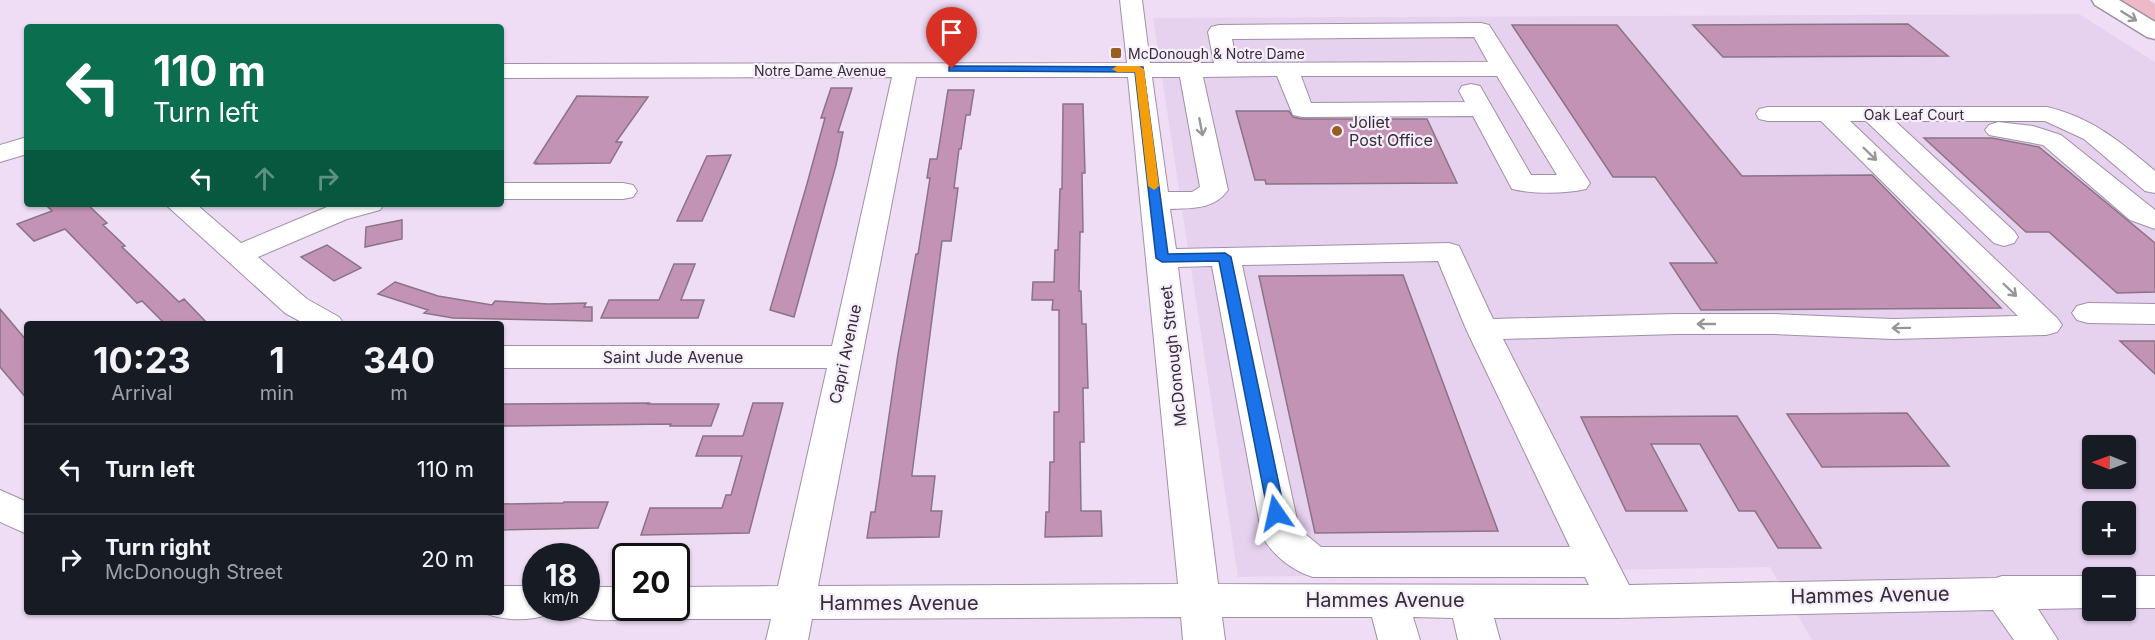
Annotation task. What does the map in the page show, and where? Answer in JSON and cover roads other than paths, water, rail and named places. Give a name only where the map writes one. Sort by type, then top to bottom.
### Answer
[{"type":"highway","points":[[2103,0],[2155,32]]},
{"type":"street","name":"McDonough Street","points":[[1131,0],[1204,640]]},
{"type":"street","points":[[1227,69],[1219,32],[1481,30],[1576,183],[1522,183],[1458,69]]},
{"type":"street","points":[[1334,31],[1348,69]]},
{"type":"street","name":"Capri Avenue","points":[[791,622],[844,357],[906,69]]},
{"type":"street","points":[[1155,201],[1198,200],[1214,190],[1190,69]]},
{"type":"street","points":[[1286,69],[1302,110],[1481,109]]},
{"type":"street","name":"Notre Dame Avenue","points":[[504,71],[1504,69]]},
{"type":"street","name":"Oak Leaf Court","points":[[1768,114],[2047,114],[2079,124],[2093,132],[2155,185]]},
{"type":"street","points":[[1482,329],[1687,324],[1893,328],[2046,325],[1828,114]]},
{"type":"street","points":[[1872,114],[2004,237]]},
{"type":"street","points":[[1971,114],[1999,131],[2033,134],[2052,140],[2140,214],[2155,221]]},
{"type":"street","points":[[0,154],[24,146]]},
{"type":"street","points":[[504,191],[623,191]]},
{"type":"street","points":[[182,207],[296,306],[323,321]]},
{"type":"street","points":[[238,255],[338,213],[359,207]]},
{"type":"street","points":[[1162,258],[1449,252],[1482,329],[1617,602]]},
{"type":"street","points":[[1225,257],[1281,536],[1313,562],[1596,562]]},
{"type":"street","points":[[2088,313],[2155,314]]},
{"type":"street","name":"Saint Jude Avenue","points":[[504,357],[844,357]]},
{"type":"street","points":[[0,504],[24,518]]},
{"type":"street","points":[[1399,640],[1411,561]]},
{"type":"street","points":[[2002,592],[2037,640]]},
{"type":"street","name":"Hammes Avenue","points":[[690,605],[791,622],[1199,600],[1617,602],[2082,592]]},
{"type":"street","points":[[2136,592],[2155,592]]},
{"type":"street","points":[[1469,600],[1479,640]]},
{"type":"street","points":[[504,602],[522,602]]},
{"type":"place","name":"McDonough & Notre Dame","points":[[1116,53]]},
{"type":"place","name":"Joliet Post Office","points":[[1337,131]]}]
